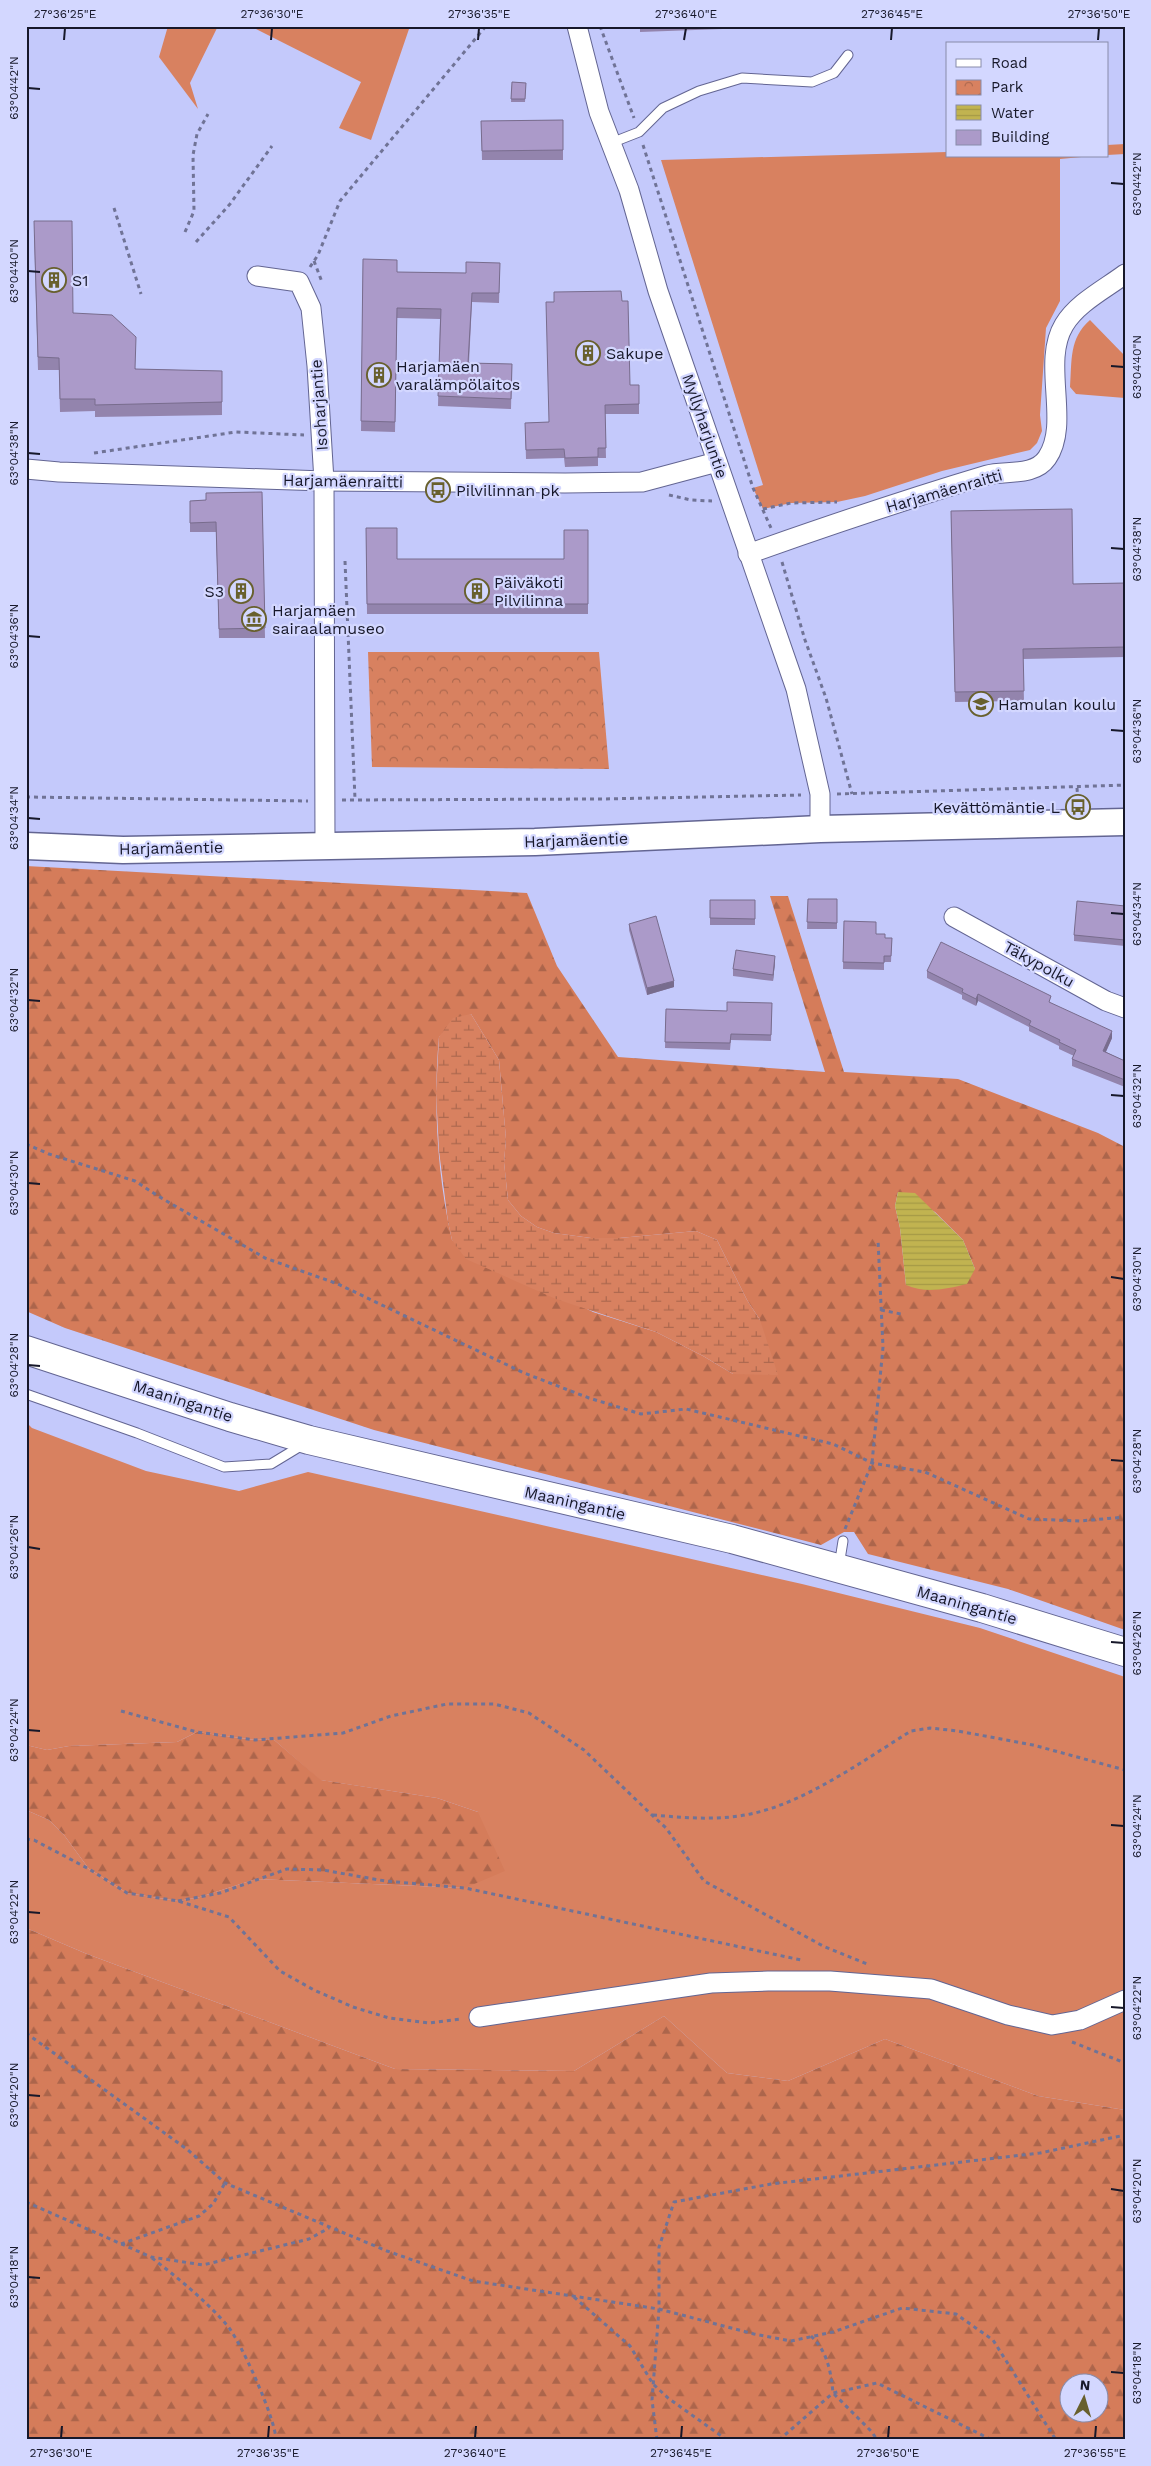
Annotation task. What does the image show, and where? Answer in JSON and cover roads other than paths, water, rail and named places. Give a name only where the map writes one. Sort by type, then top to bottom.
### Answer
[{"type":"main road","name":"Maaningantie","points":[[26,1350],[230,1417],[309,1440],[732,1539],[982,1608],[1125,1652]]},
{"type":"street","name":"Myllyharjuntie","points":[[577,26],[599,112],[629,190],[658,291],[796,688],[820,794],[820,829]]},
{"type":"street","name":"Harjamäenraitti","points":[[748,554],[990,474],[1034,469],[1046,459],[1055,439],[1055,367],[1057,347],[1064,325],[1080,306],[1125,274]]},
{"type":"street","name":"Isoharjantie","points":[[256,276],[299,282],[311,308],[324,481],[325,845]]},
{"type":"street","name":"Harjamäenraitti","points":[[26,469],[60,472],[324,481],[355,480],[477,484],[642,482],[717,462]]},
{"type":"street","name":"Harjamäentie","points":[[26,846],[123,850],[535,842],[820,829],[1125,822]]},
{"type":"street","name":"Täkypolku","points":[[954,917],[1106,1001],[1125,1008]]},
{"type":"street","points":[[479,2017],[711,1983],[768,1980],[830,1981],[931,1989],[1008,2015],[1052,2026],[1080,2020],[1125,2000]]},
{"type":"lane","points":[[610,143],[639,132],[663,108],[715,86],[742,78],[812,82],[834,73],[848,55]]},
{"type":"lane","points":[[26,1394],[137,1433],[224,1468],[271,1464],[309,1440]]},
{"type":"lane","points":[[839,1569],[843,1541]]},
{"type":"water","points":[[898,1192],[915,1193],[963,1240],[975,1269],[967,1284],[929,1290],[906,1285],[900,1228],[895,1206]]},
{"type":"place","name":"S1","points":[[54,280]]},
{"type":"place","name":"Sakupe","points":[[588,353]]},
{"type":"place","name":"Harjamäen varalämpölaitos","points":[[379,375]]},
{"type":"place","name":"Pilvilinnan pk","points":[[438,490]]},
{"type":"place","name":"S3","points":[[241,591]]},
{"type":"place","name":"Päiväkoti Pilvilinna","points":[[477,591]]},
{"type":"place","name":"Harjamäen sairaalamuseo","points":[[254,619]]},
{"type":"place","name":"Hamulan koulu","points":[[981,704]]},
{"type":"place","name":"Kevättömäntie L","points":[[1078,807]]}]
